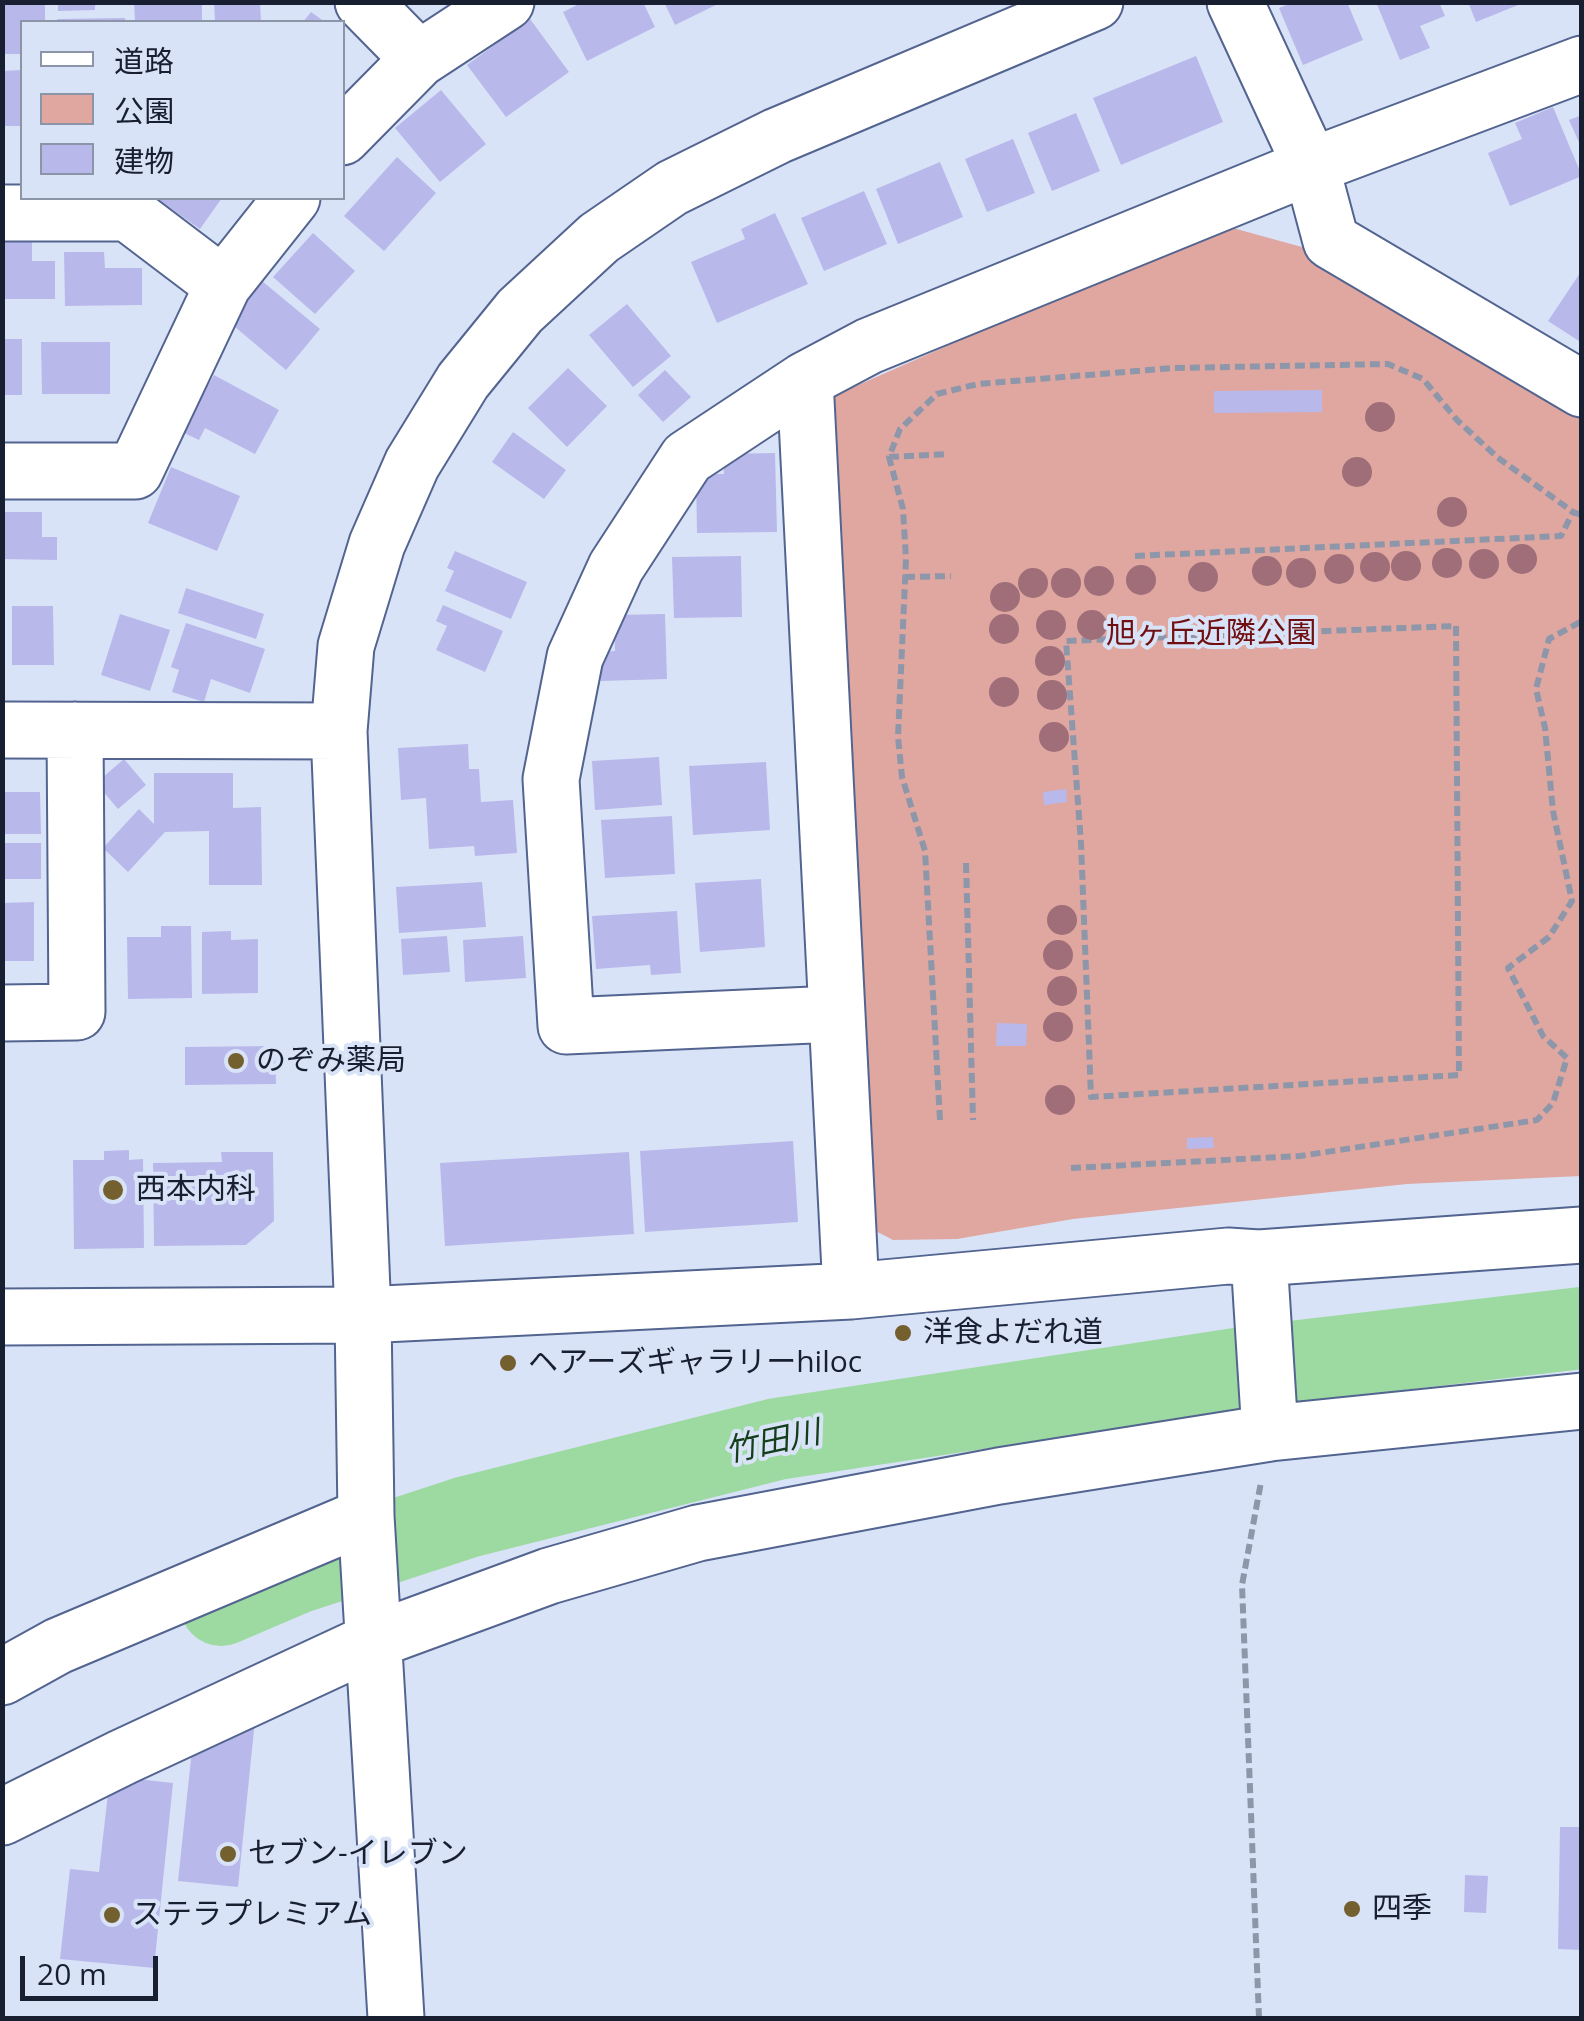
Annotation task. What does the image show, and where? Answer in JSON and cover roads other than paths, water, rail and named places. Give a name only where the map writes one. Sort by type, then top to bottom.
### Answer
[{"type":"street","points":[[363,2],[419,60]]},
{"type":"street","points":[[345,133],[419,60],[506,2]]},
{"type":"street","points":[[396,2018],[366,1512],[339,730],[346,646],[377,544],[412,464],[463,381],[520,311],[599,238],[672,188],[776,136],[1094,2]]},
{"type":"street","points":[[1235,2],[1311,166],[1331,241],[1582,390]]},
{"type":"street","points":[[834,1014],[566,1026],[551,780],[575,656],[616,566],[687,458],[805,380],[869,346],[1311,166],[1582,64]]},
{"type":"street","points":[[2,470],[135,471],[223,285],[290,200]]},
{"type":"street","points":[[2,213],[128,213],[223,285]]},
{"type":"street","points":[[805,380],[834,1014],[851,1291]]},
{"type":"street","points":[[2,730],[339,730]]},
{"type":"street","points":[[2,1012],[77,1012],[76,730]]},
{"type":"street","points":[[2,1317],[362,1315],[851,1291],[1228,1256],[1259,1258],[1582,1234]]},
{"type":"street","points":[[1259,1258],[1270,1433]]},
{"type":"street","points":[[2,1818],[375,1640],[549,1576],[698,1533],[999,1476],[1270,1433],[1582,1401]]},
{"type":"street","points":[[2,1677],[58,1646],[366,1512]]},
{"type":"waterway","name":"竹田川","points":[[221,1605],[296,1573],[467,1517],[777,1439],[1249,1367],[1582,1328]]},
{"type":"place","name":"のぞみ薬局","points":[[236,1061]]},
{"type":"place","name":"西本内科","points":[[113,1190]]},
{"type":"place","name":"洋食よだれ道","points":[[903,1333]]},
{"type":"place","name":"ヘアーズギャラリーhiloc","points":[[508,1363]]},
{"type":"place","name":"セブン-イレブン","points":[[228,1854]]},
{"type":"place","name":"四季","points":[[1352,1909]]},
{"type":"place","name":"ステラプレミアム","points":[[112,1915]]},
{"type":"park label","name":"旭ヶ丘近隣公園","points":[[1211,634]]}]
